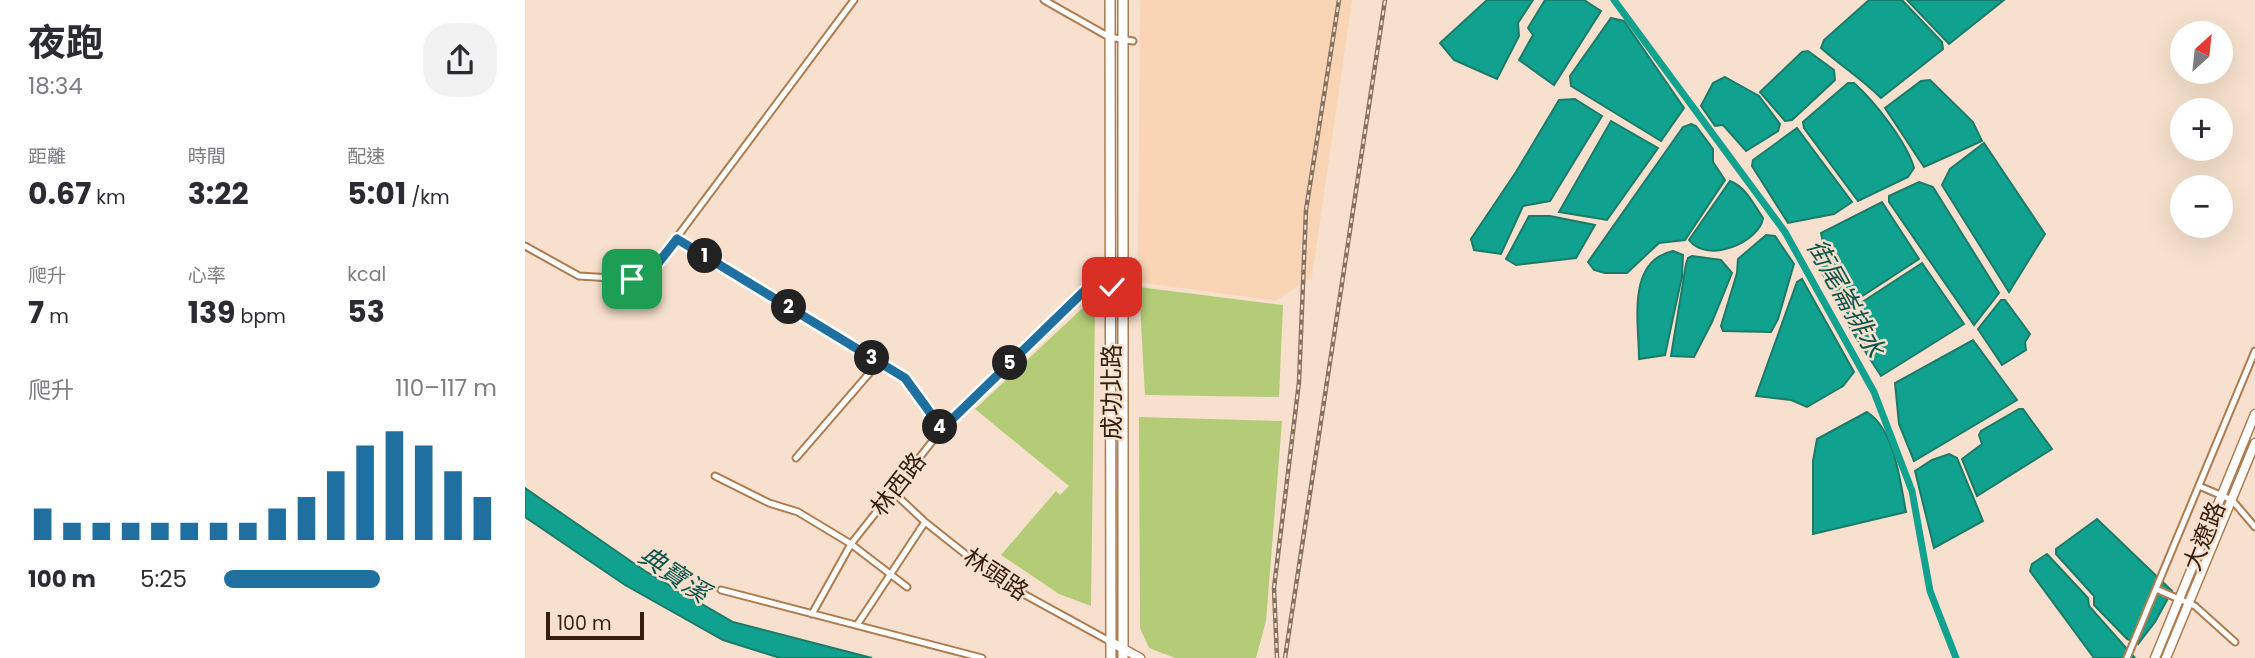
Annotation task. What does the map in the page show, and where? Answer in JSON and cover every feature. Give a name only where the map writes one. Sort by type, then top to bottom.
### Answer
[{"type":"main road","name":"成功北路","points":[[1110,0],[1111,658]]},
{"type":"main road","name":"成功北路","points":[[1122,0],[1128,40],[1123,654]]},
{"type":"street","points":[[525,246],[579,276],[645,280],[854,0]]},
{"type":"street","points":[[1044,0],[1109,37],[1128,40]]},
{"type":"street","points":[[677,239],[905,378],[942,429]]},
{"type":"street","points":[[1111,265],[1128,265]]},
{"type":"street","name":"林西路","points":[[813,614],[851,544],[942,429],[1111,265]]},
{"type":"street","points":[[2127,658],[2255,351]]},
{"type":"street","points":[[796,458],[879,362]]},
{"type":"street","points":[[2246,372],[2255,376]]},
{"type":"street","name":"大遼路","points":[[2155,658],[2255,414]]},
{"type":"street","name":"大遼路","points":[[2166,658],[2255,443]]},
{"type":"street","points":[[715,476],[769,503],[798,512],[851,544],[907,587]]},
{"type":"street","points":[[2199,486],[2232,500],[2255,527]]},
{"type":"street","name":"林頭路","points":[[892,491],[925,522],[998,580],[1111,642]]},
{"type":"street","points":[[857,625],[925,522]]},
{"type":"street","points":[[2156,589],[2188,603],[2235,642]]},
{"type":"street","points":[[721,590],[982,658]]},
{"type":"street","points":[[1111,642],[1123,654],[1140,658]]},
{"type":"shaded area","points":[[1140,0],[1352,0],[1312,277],[1275,301],[1138,282]]},
{"type":"green space","points":[[1139,287],[1283,305],[1279,397],[1145,395]]},
{"type":"green space","points":[[1089,302],[1095,309],[1091,606],[1059,594],[1001,555],[1056,491],[1060,495],[1069,486],[975,409]]},
{"type":"green space","points":[[1139,417],[1282,421],[1266,621],[1256,658],[1175,658],[1149,648],[1140,628]]},
{"type":"water","points":[[1487,0],[1533,0],[1518,23],[1519,36],[1497,79],[1454,60],[1440,43]]},
{"type":"water","points":[[1545,0],[1584,0],[1601,11],[1554,85],[1519,60],[1533,35],[1528,28]]},
{"type":"water","points":[[1869,0],[1902,0],[1942,42],[1943,49],[1881,98],[1821,48],[1824,40]]},
{"type":"water","points":[[1907,0],[2004,0],[1949,44]]},
{"type":"water","points":[[1611,18],[1624,21],[1684,108],[1661,141],[1571,86],[1570,76]]},
{"type":"water","points":[[1808,51],[1834,70],[1835,80],[1792,120],[1785,121],[1760,92],[1802,52]]},
{"type":"water","points":[[1725,77],[1759,96],[1780,124],[1778,131],[1746,151],[1723,125],[1715,126],[1701,106],[1713,83]]},
{"type":"water","points":[[1930,80],[1973,122],[1982,141],[1924,167],[1885,108],[1921,81]]},
{"type":"water","points":[[1848,83],[1854,83],[1880,111],[1897,134],[1914,168],[1908,177],[1858,201],[1804,128],[1803,122]]},
{"type":"water","points":[[1575,99],[1602,116],[1550,201],[1523,206],[1501,254],[1474,250],[1471,239],[1516,172],[1559,100]]},
{"type":"water","points":[[1611,121],[1658,148],[1607,220],[1559,212]]},
{"type":"water","points":[[1691,124],[1696,126],[1713,149],[1713,162],[1725,180],[1685,240],[1659,243],[1627,273],[1594,270],[1588,262],[1683,127]]},
{"type":"water","points":[[1797,128],[1852,202],[1834,214],[1788,223],[1752,166],[1753,160]]},
{"type":"water","points":[[1984,143],[2045,234],[2009,292],[1942,185],[1950,169]]},
{"type":"water","points":[[1730,181],[1741,187],[1753,202],[1763,218],[1760,227],[1753,235],[1732,247],[1708,250],[1698,247],[1689,240]]},
{"type":"water","points":[[1919,182],[1933,187],[1999,293],[1974,325],[1889,202],[1889,196]]},
{"type":"water","points":[[1882,202],[1919,259],[1844,308],[1814,260],[1822,255],[1824,247],[1821,233]]},
{"type":"water","points":[[1529,216],[1550,216],[1595,225],[1576,258],[1516,265],[1506,259]]},
{"type":"water","points":[[1766,235],[1775,236],[1794,264],[1778,319],[1771,332],[1723,331],[1721,326],[1737,273],[1738,259]]},
{"type":"water","points":[[1673,251],[1683,255],[1682,276],[1665,355],[1639,359],[1637,312],[1642,280],[1648,267],[1658,257]]},
{"type":"water","points":[[1692,256],[1721,260],[1732,273],[1694,357],[1671,356],[1686,264]]},
{"type":"water","points":[[1922,263],[1964,324],[1881,376],[1850,328],[1847,312]]},
{"type":"water","points":[[1802,279],[1854,372],[1843,386],[1807,407],[1791,400],[1756,396],[1797,282]]},
{"type":"water","points":[[2001,300],[2005,300],[2030,334],[2025,342],[2026,350],[2002,365],[1978,329]]},
{"type":"water","points":[[1973,340],[2017,400],[1914,461],[1899,424],[1895,383]]},
{"type":"water","points":[[2023,409],[2052,449],[1977,496],[1962,459],[1982,444],[1979,435],[1981,431]]},
{"type":"water","points":[[1867,412],[1876,420],[1890,443],[1906,512],[1813,534],[1813,461],[1817,439]]},
{"type":"water","points":[[1949,454],[1957,458],[1983,521],[1934,548],[1915,471],[1932,460]]},
{"type":"water","points":[[525,488],[645,571],[733,622],[872,658],[780,658],[723,640],[625,585],[525,517]]},
{"type":"water","points":[[2097,519],[2172,591],[2155,622],[2138,644],[2127,639],[2094,605],[2094,596],[2056,554],[2056,549]]},
{"type":"water","points":[[2047,554],[2088,598],[2089,606],[2135,658],[2094,658],[2030,571],[2032,564]]},
{"type":"waterway","name":"街尾崙排水","points":[[1614,0],[1785,232],[1874,392],[1912,491],[1930,591],[1956,658]]},
{"type":"railway","points":[[1277,658],[1274,588],[1299,382],[1306,210],[1339,0]]},
{"type":"railway","points":[[1285,658],[1385,0]]},
{"type":"route","points":[[632,279],[645,280],[652,274],[677,239],[905,378],[942,429],[1111,265],[1112,287]]},
{"type":"water label","name":"典寶溪","points":[[674,574]]}]
